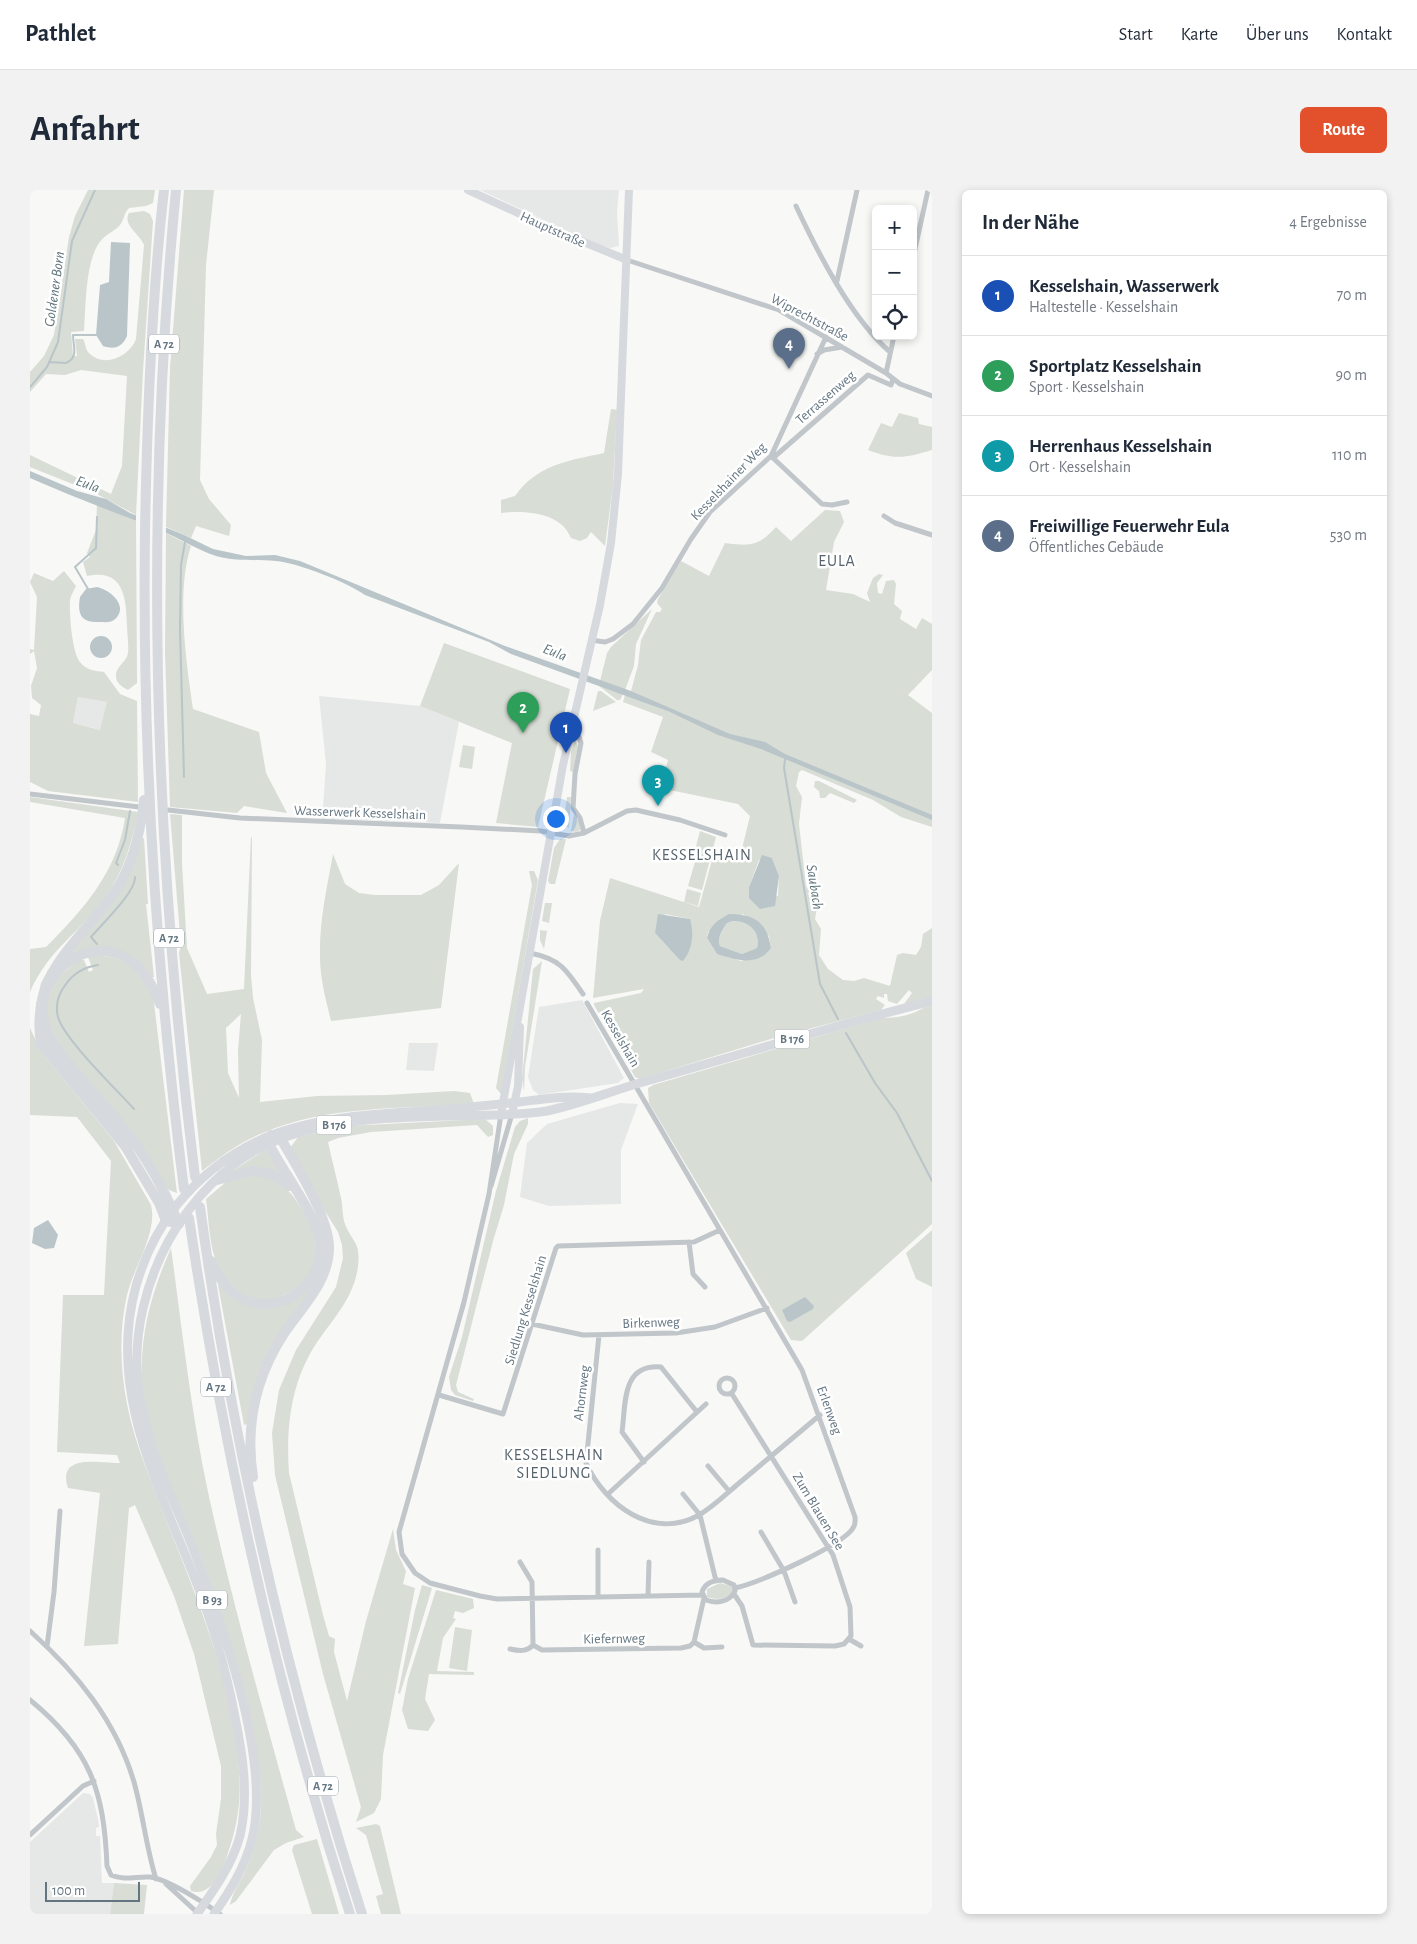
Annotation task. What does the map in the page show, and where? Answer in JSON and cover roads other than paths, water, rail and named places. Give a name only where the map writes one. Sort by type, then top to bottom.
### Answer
[{"type":"highway","name":"A 72","points":[[164,190],[150,364],[145,551],[147,773],[145,807],[164,1013],[184,1189]]},
{"type":"highway","name":"A 72","points":[[176,190],[164,332],[156,556],[156,645],[175,1005],[195,1177]]},
{"type":"highway","points":[[145,807],[133,856],[119,886],[102,909],[48,965],[35,990],[32,1010],[33,1025],[41,1044],[125,1146],[155,1196],[170,1211]]},
{"type":"highway","points":[[164,1013],[152,986],[133,962],[109,952],[94,952],[80,955],[66,962],[47,985],[42,1013],[44,1025],[54,1045],[135,1143],[170,1211],[179,1224]]},
{"type":"highway","points":[[205,1247],[226,1286],[244,1299],[261,1304],[276,1303],[301,1291],[317,1269],[320,1243],[316,1228],[295,1191],[274,1139]]},
{"type":"highway","points":[[254,1508],[255,1490],[250,1451],[250,1430],[257,1392],[271,1357],[320,1281],[328,1261],[329,1247],[326,1228],[319,1210],[274,1139]]},
{"type":"highway","points":[[217,1180],[244,1172],[261,1172],[281,1179],[295,1191]]},
{"type":"highway","name":"A 72","points":[[200,1208],[230,1393],[254,1508],[298,1694],[362,1914]]},
{"type":"highway","name":"A 72","points":[[189,1218],[218,1396],[251,1555],[296,1733],[350,1914]]},
{"type":"main road","name":"Hauptstraße","points":[[468,190],[556,231],[627,260]]},
{"type":"main road","points":[[501,1114],[570,733],[606,575],[617,492],[629,190]]},
{"type":"main road","name":"B 176","points":[[274,1139],[316,1128],[354,1122],[512,1114],[550,1110],[582,1103],[592,1098],[846,1023],[932,1001]]},
{"type":"main road","points":[[512,1114],[518,1086],[521,1037],[519,1020]]},
{"type":"main road","name":"B 176","points":[[274,1139],[335,1118],[579,1096],[592,1098]]},
{"type":"main road","name":"B 93","points":[[198,1914],[223,1875],[239,1836],[244,1809],[245,1780],[238,1728],[225,1672],[209,1617],[140,1439],[127,1368],[127,1334],[133,1298],[143,1265],[170,1211],[216,1166],[234,1153],[274,1139]]},
{"type":"main road","name":"B 93","points":[[216,1913],[245,1861],[254,1828],[257,1798],[254,1766],[238,1685],[220,1623],[151,1440],[138,1383],[137,1351],[145,1300],[160,1259],[179,1224],[217,1180],[239,1161],[274,1139]]},
{"type":"street","points":[[837,281],[857,190]]},
{"type":"street","points":[[915,250],[928,190]]},
{"type":"street","points":[[796,206],[817,250],[858,316],[890,352]]},
{"type":"street","name":"Hauptstraße","points":[[627,260],[641,264]]},
{"type":"street","name":"Wiprechtstraße","points":[[641,264],[779,310],[886,373],[893,379],[932,396]]},
{"type":"street","name":"Kesselshainer Weg","points":[[592,640],[605,642],[613,639],[633,624],[662,588],[691,539],[710,512],[772,457],[826,337]]},
{"type":"street","points":[[886,373],[893,340]]},
{"type":"street","points":[[817,355],[824,350],[842,347]]},
{"type":"street","name":"Terrassenweg","points":[[772,457],[868,375],[891,385],[893,379]]},
{"type":"street","points":[[772,457],[822,504],[832,505],[847,502]]},
{"type":"street","points":[[884,516],[895,523],[932,535]]},
{"type":"street","points":[[570,733],[579,737],[581,743],[573,808],[580,818],[584,833]]},
{"type":"street","points":[[30,794],[145,807]]},
{"type":"street","name":"Wasserwerk Kesselshain","points":[[164,810],[240,818],[551,832]]},
{"type":"street","points":[[551,832],[569,836],[584,833],[627,811],[636,810],[680,820],[725,835]]},
{"type":"street","points":[[530,953],[556,960],[568,971],[583,994]]},
{"type":"street","name":"Kesselshain","points":[[587,1003],[635,1085]]},
{"type":"street","points":[[635,1085],[768,1308]]},
{"type":"street","points":[[501,1114],[489,1194],[464,1302],[399,1532],[402,1554],[415,1574],[430,1583],[480,1596],[532,1598],[703,1596],[708,1601],[718,1602],[727,1600],[734,1594],[735,1588]]},
{"type":"street","points":[[489,1194],[512,1114]]},
{"type":"street","name":"Siedlung Kesselshain","points":[[439,1395],[503,1414],[558,1246],[689,1242],[720,1230]]},
{"type":"street","points":[[689,1242],[694,1274],[705,1287]]},
{"type":"street","name":"Birkenweg","points":[[532,1324],[576,1334],[599,1335],[694,1331],[734,1322],[768,1308]]},
{"type":"street","name":"Erlenweg","points":[[768,1308],[802,1370],[820,1415],[854,1517],[855,1525],[847,1535],[828,1546]]},
{"type":"street","name":"Ahornweg","points":[[599,1335],[585,1456],[590,1472],[608,1494],[629,1514],[649,1522],[680,1522],[700,1515],[820,1415]]},
{"type":"street","points":[[644,1462],[622,1432],[629,1384],[634,1375],[647,1368],[661,1368],[697,1412]]},
{"type":"street","name":"Zum Blauen See","points":[[732,1394],[828,1546],[850,1607],[852,1630],[849,1639]]},
{"type":"street","points":[[608,1494],[706,1404]]},
{"type":"street","points":[[708,1466],[729,1491]]},
{"type":"street","points":[[683,1494],[700,1515],[716,1581]]},
{"type":"street","points":[[47,1646],[52,1616],[60,1511]]},
{"type":"street","points":[[761,1532],[784,1571],[795,1602]]},
{"type":"street","points":[[735,1588],[754,1584],[784,1571],[828,1546]]},
{"type":"street","points":[[598,1550],[598,1598]]},
{"type":"street","points":[[520,1562],[532,1582],[533,1645]]},
{"type":"street","points":[[648,1596],[649,1562]]},
{"type":"street","points":[[694,1642],[704,1587],[716,1581],[729,1581],[735,1588]]},
{"type":"street","points":[[734,1594],[742,1606],[753,1645],[835,1646],[844,1644],[849,1639],[861,1646]]},
{"type":"street","points":[[30,1631],[84,1685],[116,1738],[133,1780],[156,1879]]},
{"type":"street","name":"Kiefernweg","points":[[510,1649],[522,1651],[530,1649],[533,1645],[542,1650],[681,1648],[690,1646],[694,1642],[704,1648],[722,1647]]},
{"type":"street","points":[[30,1700],[61,1728],[76,1745],[94,1781],[103,1810],[109,1872],[117,1877],[156,1879],[205,1903],[216,1913]]},
{"type":"street","points":[[30,1836],[83,1786],[94,1781]]},
{"type":"street","points":[[166,1884],[198,1914]]},
{"type":"waterway","name":"Goldener Born","points":[[30,387],[47,367],[58,342],[72,241],[95,190]]},
{"type":"waterway","points":[[49,362],[66,363],[73,358],[73,335],[96,335]]},
{"type":"waterway","points":[[88,589],[75,567],[96,548],[97,517]]},
{"type":"waterway","points":[[184,777],[180,629],[181,565],[185,542]]},
{"type":"waterway","name":"Saubach","points":[[785,759],[784,768],[820,984],[838,1019]]},
{"type":"waterway","points":[[118,865],[116,863],[125,840],[130,811]]},
{"type":"waterway","points":[[97,944],[91,937],[110,917],[130,891],[135,877]]},
{"type":"waterway","points":[[98,965],[80,971],[66,984],[58,999],[58,1017],[62,1026],[80,1051],[134,1109]]},
{"type":"waterway","name":"Saubach","points":[[846,1033],[875,1083],[897,1113],[932,1181]]},
{"type":"place","name":"Freiwillige Feuerwehr Eula","points":[[789,369]]},
{"type":"place","name":"Sportplatz Kesselshain","points":[[523,733]]},
{"type":"place","name":"Kesselshain, Wasserwerk","points":[[566,753]]},
{"type":"place","name":"Herrenhaus Kesselshain","points":[[658,806]]},
{"type":"district","name":"EULA","points":[[837,560]]},
{"type":"district","name":"KESSELSHAIN","points":[[702,854]]},
{"type":"district","name":"KESSELSHAIN SIEDLUNG","points":[[554,1463]]},
{"type":"water label","name":"Eula","points":[[88,484]]},
{"type":"water label","name":"Eula","points":[[555,652]]}]
